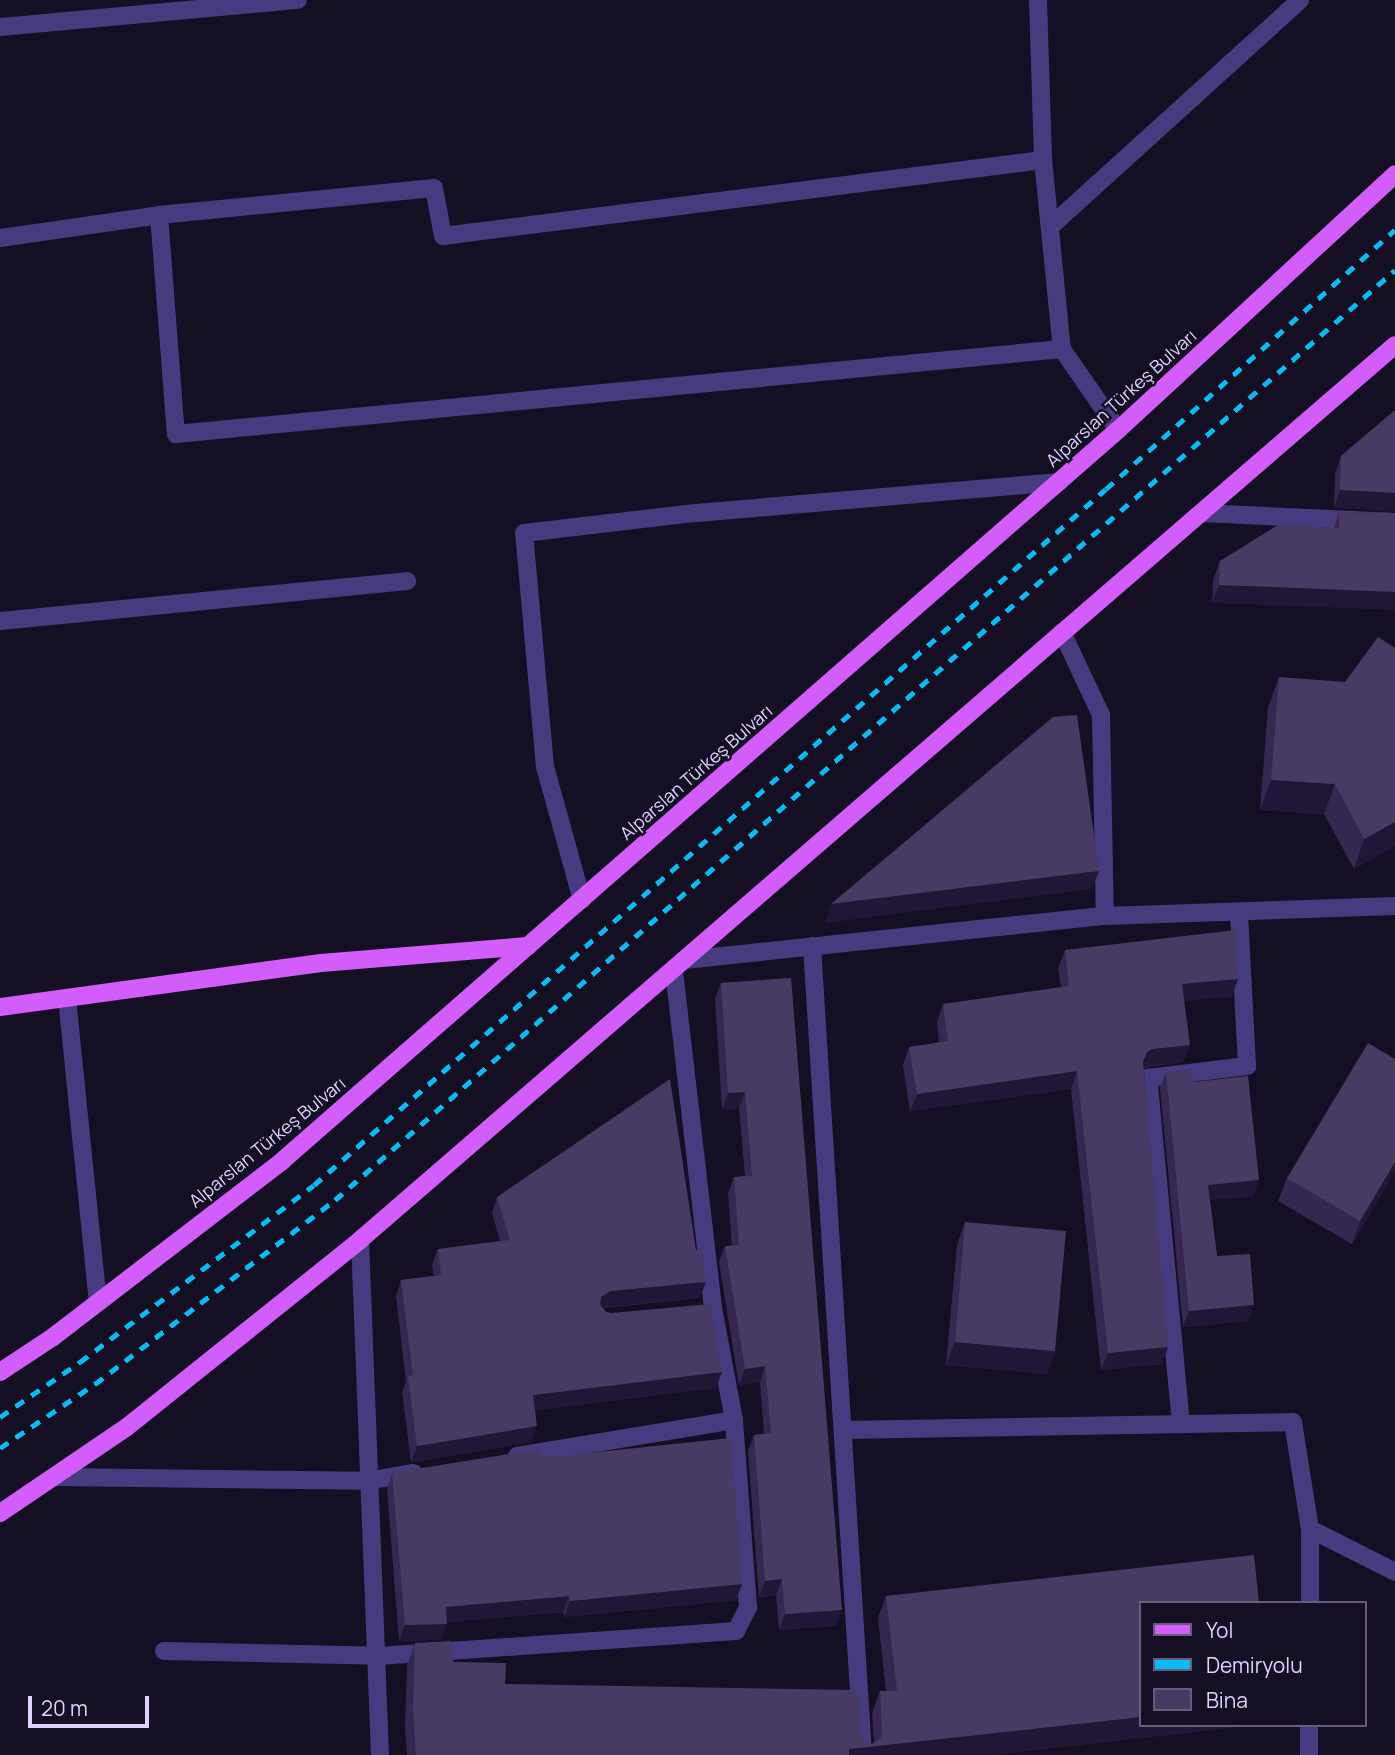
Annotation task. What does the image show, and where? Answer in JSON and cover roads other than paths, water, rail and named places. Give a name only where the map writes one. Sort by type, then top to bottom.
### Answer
[{"type":"main road","name":"Alparslan Türkeş Bulvarı","points":[[0,1372],[98,1302],[282,1161],[1060,482],[1395,174]]},
{"type":"main road","points":[[0,1513],[127,1427],[360,1241],[1395,345]]},
{"type":"main road","points":[[0,1007],[321,963],[528,946]]},
{"type":"street","points":[[0,27],[298,0]]},
{"type":"street","points":[[1038,0],[1043,160],[1062,349],[1118,430]]},
{"type":"street","points":[[1051,226],[1300,0]]},
{"type":"street","points":[[0,238],[159,215],[434,188],[443,236],[1043,160]]},
{"type":"street","points":[[159,215],[176,434],[1062,349]]},
{"type":"street","points":[[582,901],[545,767],[524,533],[685,514],[1060,482]]},
{"type":"street","points":[[1202,513],[1395,523]]},
{"type":"street","points":[[0,621],[407,582]]},
{"type":"street","points":[[1062,632],[1101,715],[1105,916]]},
{"type":"street","points":[[164,1651],[378,1656],[736,1631],[748,1607],[734,1420],[706,1308],[679,966],[812,946],[1105,916],[1395,906]]},
{"type":"street","points":[[1181,1424],[1148,1078],[1247,1066],[1239,912]]},
{"type":"street","points":[[812,946],[863,1755]]},
{"type":"street","points":[[67,998],[98,1302]]},
{"type":"street","points":[[360,1241],[367,1481],[378,1656],[380,1755]]},
{"type":"street","points":[[503,1458],[734,1420]]},
{"type":"street","points":[[843,1430],[1293,1422],[1310,1529],[1310,1601]]},
{"type":"street","points":[[55,1477],[367,1481],[435,1469]]},
{"type":"street","points":[[1310,1529],[1395,1572]]},
{"type":"street","points":[[1309,1727],[1309,1755]]},
{"type":"railway","points":[[0,1417],[80,1362],[314,1185],[1106,489],[1395,230]]},
{"type":"railway","points":[[0,1448],[95,1384],[335,1200],[1395,270]]}]
